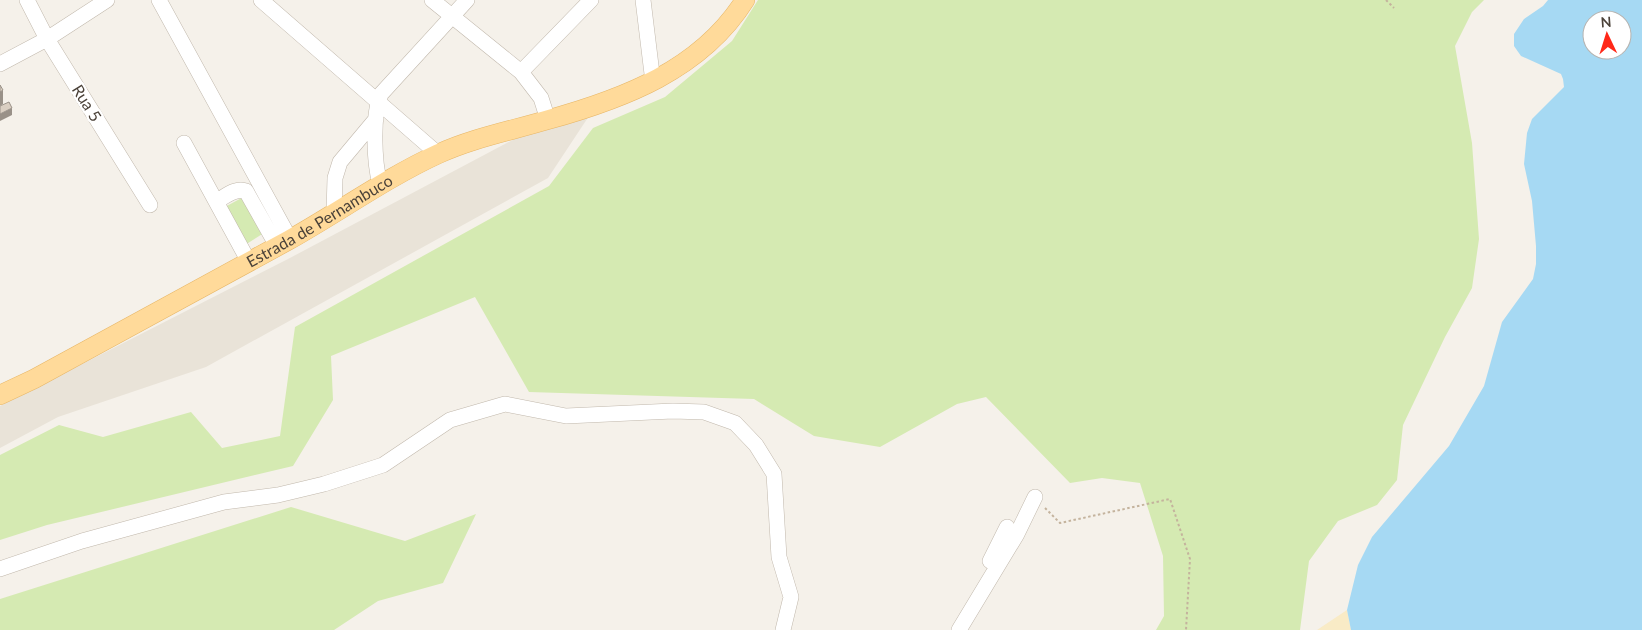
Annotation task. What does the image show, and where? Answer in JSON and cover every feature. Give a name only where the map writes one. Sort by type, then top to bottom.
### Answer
[{"type":"main road","name":"Estrada de Pernambuco","points":[[0,394],[34,379],[249,262],[380,184],[438,154],[482,138],[611,100],[653,82],[679,66],[701,49],[722,28],[741,1]]},
{"type":"street","name":"Rua 5","points":[[27,0],[47,39],[150,205]]},
{"type":"street","points":[[0,64],[47,39],[108,0]]},
{"type":"street","points":[[159,0],[284,242]]},
{"type":"street","points":[[261,0],[438,154]]},
{"type":"street","points":[[432,0],[521,72],[541,98],[548,120]]},
{"type":"street","points":[[380,184],[376,157],[378,101],[385,88],[467,0]]},
{"type":"street","points":[[521,72],[591,0]]},
{"type":"street","points":[[643,0],[653,82]]},
{"type":"street","points":[[334,212],[335,178],[340,162],[376,119]]},
{"type":"street","points":[[184,143],[249,262]]},
{"type":"street","points":[[217,201],[236,190],[246,191],[284,242]]},
{"type":"street","points":[[0,569],[82,541],[224,502],[278,495],[324,484],[383,465],[450,420],[505,404],[566,416],[704,412],[736,423],[756,445],[774,474],[779,557],[791,598],[783,630]]},
{"type":"street","points":[[977,586],[1007,535],[1035,497]]},
{"type":"street","points":[[958,630],[1007,535]]},
{"type":"path","points":[[1386,0],[1394,8]]},
{"type":"path","points":[[1035,497],[1060,523],[1170,499],[1190,559],[1186,630]]},
{"type":"shaded area","points":[[589,116],[548,178],[206,367],[58,417],[0,448],[0,406],[288,259],[522,135]]},
{"type":"green space","points":[[758,0],[1484,0],[1472,12],[1455,46],[1472,143],[1479,239],[1472,288],[1445,337],[1403,425],[1397,480],[1377,505],[1338,521],[1309,561],[1300,630],[1156,630],[1164,616],[1163,556],[1140,483],[1102,478],[1070,483],[986,397],[957,404],[880,447],[814,436],[754,399],[529,392],[475,297],[331,356],[333,400],[293,466],[47,525],[0,540],[0,455],[59,425],[103,437],[191,412],[222,448],[280,436],[295,327],[549,186],[593,128],[665,97],[732,41]]},
{"type":"green space","points":[[247,195],[267,231],[245,245],[225,207]]},
{"type":"green space","points":[[291,507],[405,541],[476,514],[443,583],[378,601],[334,630],[0,630],[0,599]]},
{"type":"sand","points":[[1347,610],[1351,630],[1317,630]]},
{"type":"water","points":[[1548,0],[1642,0],[1642,630],[1351,630],[1347,610],[1358,565],[1372,537],[1449,446],[1484,386],[1502,322],[1533,279],[1536,264],[1536,246],[1532,201],[1524,164],[1527,133],[1532,119],[1564,87],[1561,74],[1521,56],[1514,46],[1514,34],[1524,19],[1543,6]]},
{"type":"building","points":[[9,102],[12,108],[0,114],[0,106]]}]
